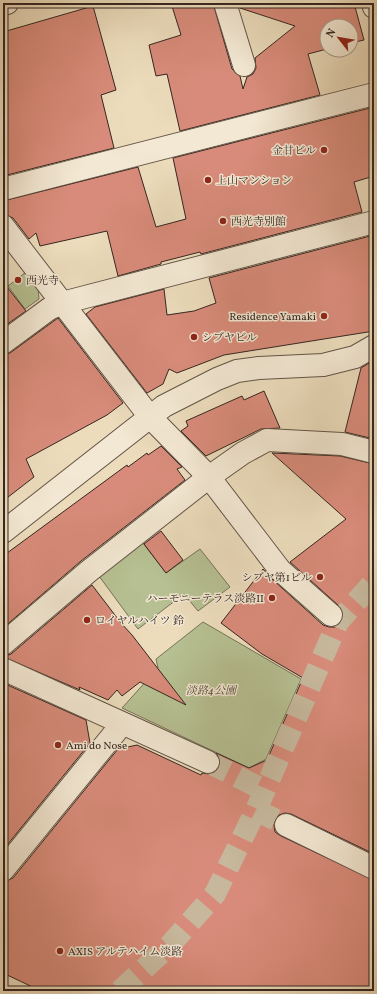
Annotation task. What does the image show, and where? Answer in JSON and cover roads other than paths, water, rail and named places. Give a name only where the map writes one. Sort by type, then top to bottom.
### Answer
[{"type":"street","points":[[3,4],[7,3]]},
{"type":"street","points":[[225,3],[244,65]]},
{"type":"street","points":[[373,3],[374,7]]},
{"type":"street","points":[[3,189],[374,94]]},
{"type":"street","points":[[3,343],[49,309],[62,303],[374,222]]},
{"type":"street","points":[[3,226],[150,417],[209,477],[280,570],[331,615]]},
{"type":"street","points":[[3,532],[164,406],[217,379],[237,371],[259,368],[323,366],[355,357],[374,346]]},
{"type":"street","points":[[3,644],[89,571],[209,477],[243,453],[267,440],[342,444],[374,452]]},
{"type":"street","points":[[3,669],[208,762]]},
{"type":"street","points":[[3,870],[122,724]]},
{"type":"street","points":[[286,825],[374,868]]},
{"type":"tunnel","points":[[120,991],[170,945],[215,894],[256,810],[338,622],[374,582]]},
{"type":"tunnel","points":[[208,762],[264,790]]},
{"type":"tunnel","points":[[256,810],[286,825]]},
{"type":"place","name":"金甘ビル","points":[[324,150]]},
{"type":"place","name":"上山マンション","points":[[208,180]]},
{"type":"place","name":"西光寺別館","points":[[223,221]]},
{"type":"place","name":"西光寺","points":[[18,280]]},
{"type":"place","name":"Residence Yamaki","points":[[324,316]]},
{"type":"place","name":"シブヤビル","points":[[194,337]]},
{"type":"place","name":"シブヤ第1ビル","points":[[320,577]]},
{"type":"place","name":"ハーモニーテラス淡路II","points":[[272,598]]},
{"type":"place","name":"ロイヤルハイツ 鈴","points":[[87,620]]},
{"type":"place","name":"Ami do Nose","points":[[58,745]]},
{"type":"place","name":"AXIS アルテハイム淡路","points":[[60,951]]},
{"type":"park label","name":"淡路4公園","points":[[211,690]]}]
